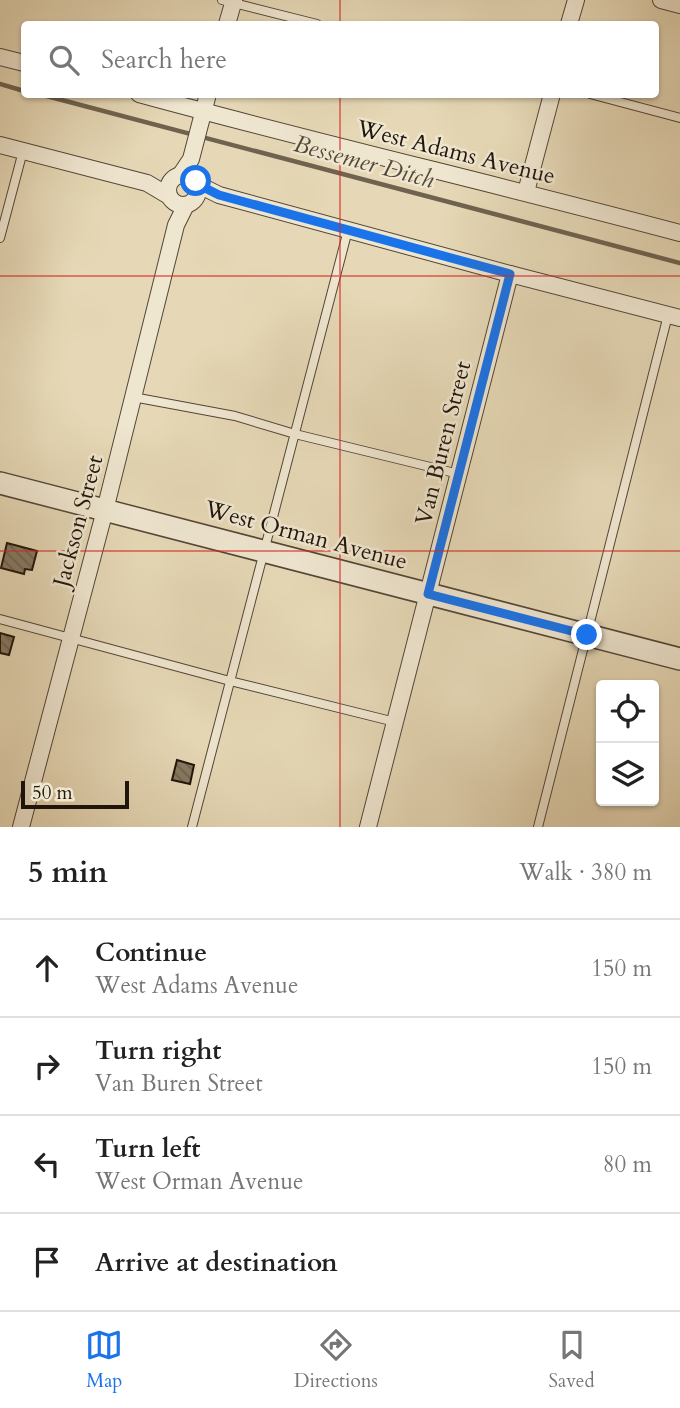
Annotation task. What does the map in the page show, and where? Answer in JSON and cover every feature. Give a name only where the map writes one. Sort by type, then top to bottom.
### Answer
[{"type":"street","points":[[570,21],[576,0]]},
{"type":"street","points":[[661,0],[680,5]]},
{"type":"street","points":[[228,21],[230,1]]},
{"type":"street","points":[[0,57],[21,62]]},
{"type":"street","name":"West Adams Avenue","points":[[149,98],[201,119],[526,192],[680,233]]},
{"type":"street","name":"Jackson Street","points":[[21,827],[106,510],[207,98]]},
{"type":"street","points":[[526,192],[551,98]]},
{"type":"street","points":[[0,145],[147,183],[219,195],[674,316]]},
{"type":"street","name":"Van Buren Street","points":[[368,827],[510,274]]},
{"type":"street","name":"West Orman Avenue","points":[[0,483],[680,659]]},
{"type":"lane","points":[[230,1],[306,21]]},
{"type":"lane","points":[[605,98],[680,118]]},
{"type":"lane","points":[[0,238],[23,150]]},
{"type":"lane","points":[[192,827],[348,230]]},
{"type":"lane","points":[[538,827],[674,316]]},
{"type":"lane","points":[[133,397],[235,416],[295,434],[459,474]]},
{"type":"lane","points":[[0,619],[395,722]]},
{"type":"building","points":[[7,543],[37,551],[32,570],[25,569],[24,574],[1,568]]},
{"type":"building","points":[[0,633],[14,637],[9,655],[0,653]]},
{"type":"building","points":[[177,760],[194,765],[190,784],[172,780]]},
{"type":"waterway","name":"Bessemer Ditch","points":[[0,84],[21,90]]},
{"type":"waterway","name":"Bessemer Ditch","points":[[54,98],[680,263]]},
{"type":"route","points":[[196,181],[219,195],[510,274],[428,594],[587,635]]}]
